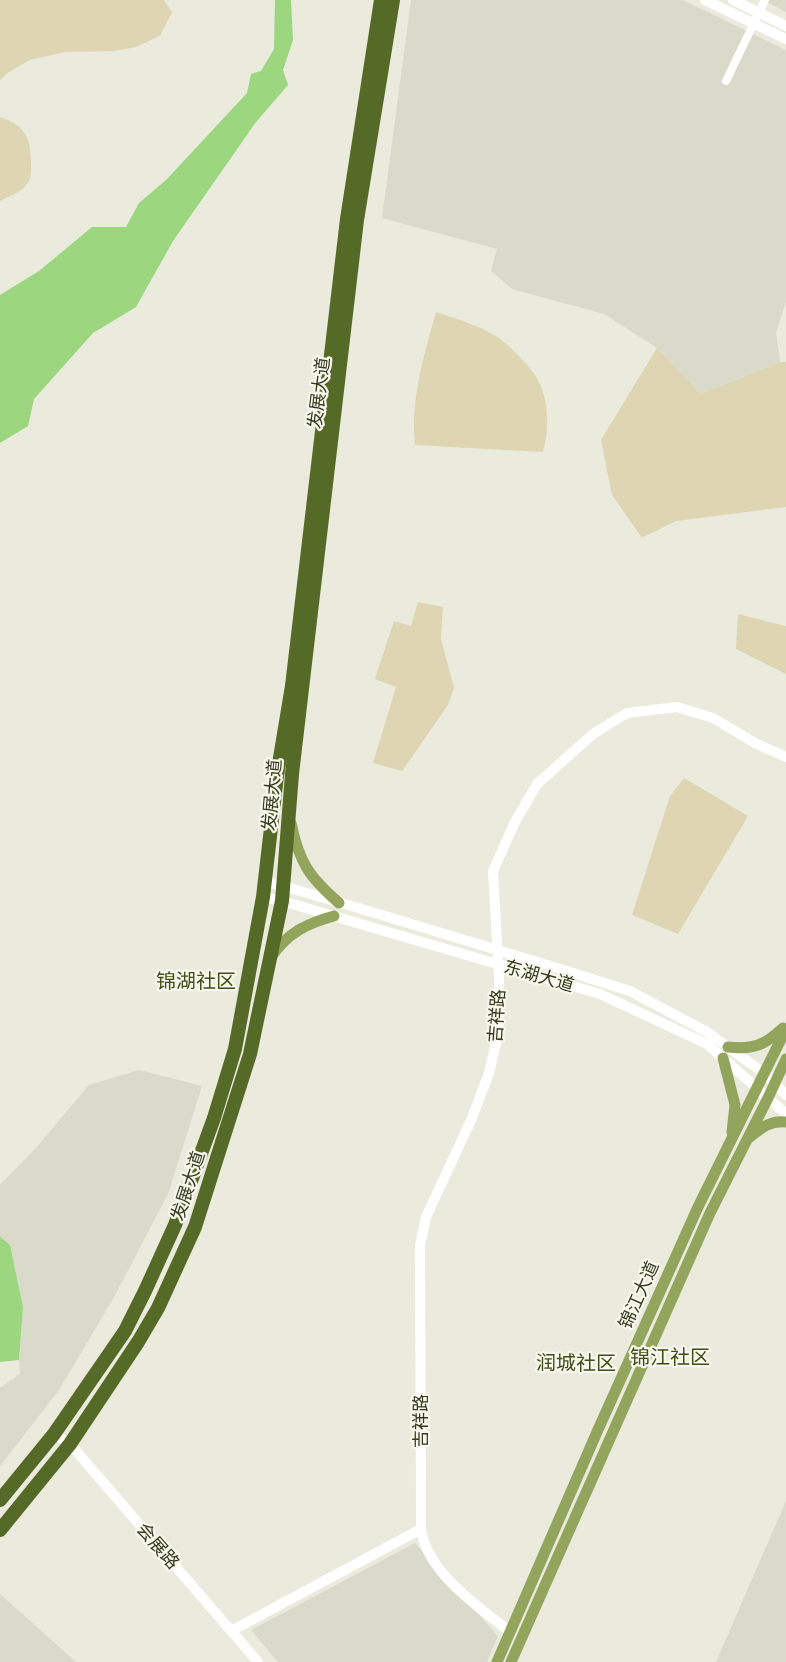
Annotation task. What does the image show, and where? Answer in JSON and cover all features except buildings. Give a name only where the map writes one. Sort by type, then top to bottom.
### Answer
[{"type":"highway","name":"发展大道","points":[[0,1500],[54,1434],[124,1330],[145,1291],[175,1225],[214,1118],[235,1049],[262,897],[277,776],[293,680],[346,219],[381,0]]},
{"type":"highway","name":"发展大道","points":[[0,1530],[70,1444],[138,1342],[158,1308],[195,1227],[250,1054],[282,901],[292,774],[357,220],[393,0]]},
{"type":"main road","points":[[289,814],[295,845],[305,868],[320,886],[339,902]]},
{"type":"main road","points":[[271,958],[280,944],[300,928],[334,916]]},
{"type":"main road","points":[[728,1047],[747,1049],[770,1041],[786,1025]]},
{"type":"main road","name":"锦江大道","points":[[497,1662],[596,1432],[698,1207],[786,1029]]},
{"type":"main road","points":[[723,1058],[735,1105],[732,1138]]},
{"type":"main road","name":"锦江大道","points":[[511,1662],[660,1323],[710,1214],[786,1059]]},
{"type":"main road","points":[[745,1142],[764,1126],[779,1121],[786,1122]]},
{"type":"street","points":[[705,0],[786,39]]},
{"type":"street","points":[[733,0],[786,26]]},
{"type":"street","points":[[726,81],[765,0]]},
{"type":"street","name":"吉祥路","points":[[510,1632],[471,1601],[446,1576],[428,1552],[421,1529],[420,1246],[426,1217],[472,1118],[489,1073],[499,1031],[498,964],[493,871],[515,822],[537,784],[593,734],[627,713],[677,707],[713,718],[755,743],[786,757]]},
{"type":"street","name":"东湖大道","points":[[264,882],[339,902],[630,991],[707,1032],[765,1074],[786,1095]]},
{"type":"street","name":"东湖大道","points":[[262,897],[282,901],[600,994],[707,1044],[786,1114]]},
{"type":"street","name":"会展路","points":[[54,1434],[70,1444],[258,1662]]},
{"type":"street","points":[[231,1631],[421,1529]]},
{"type":"shaded area","points":[[0,0],[164,0],[172,12],[160,36],[136,47],[114,51],[65,52],[30,60],[9,72],[0,80]]},
{"type":"shaded area","points":[[275,0],[291,0],[293,40],[283,70],[288,85],[256,122],[173,241],[136,307],[93,333],[34,399],[28,426],[0,443],[0,295],[39,271],[92,227],[126,227],[139,203],[166,180],[247,93],[251,74],[261,71],[274,49]]},
{"type":"shaded area","points":[[411,0],[683,0],[786,50],[786,302],[776,332],[780,362],[701,394],[657,348],[604,314],[512,289],[491,271],[497,249],[382,218]]},
{"type":"shaded area","points":[[763,0],[786,0],[786,12]]},
{"type":"shaded area","points":[[0,117],[9,120],[21,128],[25,134],[30,146],[31,175],[24,188],[0,201]]},
{"type":"shaded area","points":[[436,312],[475,326],[502,340],[533,372],[540,384],[545,400],[547,427],[543,452],[415,445],[414,411],[416,394]]},
{"type":"shaded area","points":[[657,348],[701,394],[780,362],[786,362],[786,507],[676,521],[642,538],[612,495],[601,440]]},
{"type":"shaded area","points":[[418,602],[443,607],[441,639],[454,688],[448,705],[402,771],[373,763],[396,687],[375,679],[394,621],[411,626]]},
{"type":"shaded area","points":[[738,614],[786,626],[786,674],[736,649]]},
{"type":"shaded area","points":[[684,778],[748,816],[678,934],[632,915],[670,796]]},
{"type":"shaded area","points":[[139,1070],[202,1086],[168,1194],[113,1299],[59,1390],[0,1466],[0,1388],[20,1374],[19,1360],[23,1307],[10,1246],[0,1237],[0,1185],[35,1149],[89,1085]]},
{"type":"shaded area","points":[[0,1237],[10,1245],[23,1307],[19,1360],[0,1362]]},
{"type":"shaded area","points":[[786,1501],[786,1662],[716,1662]]},
{"type":"shaded area","points":[[415,1543],[498,1636],[487,1662],[278,1662],[251,1630]]},
{"type":"shaded area","points":[[0,1594],[76,1662],[0,1662]]},
{"type":"district","name":"锦湖社区","points":[[196,981]]},
{"type":"district","name":"锦江社区","points":[[670,1357]]},
{"type":"district","name":"润城社区","points":[[576,1363]]}]
